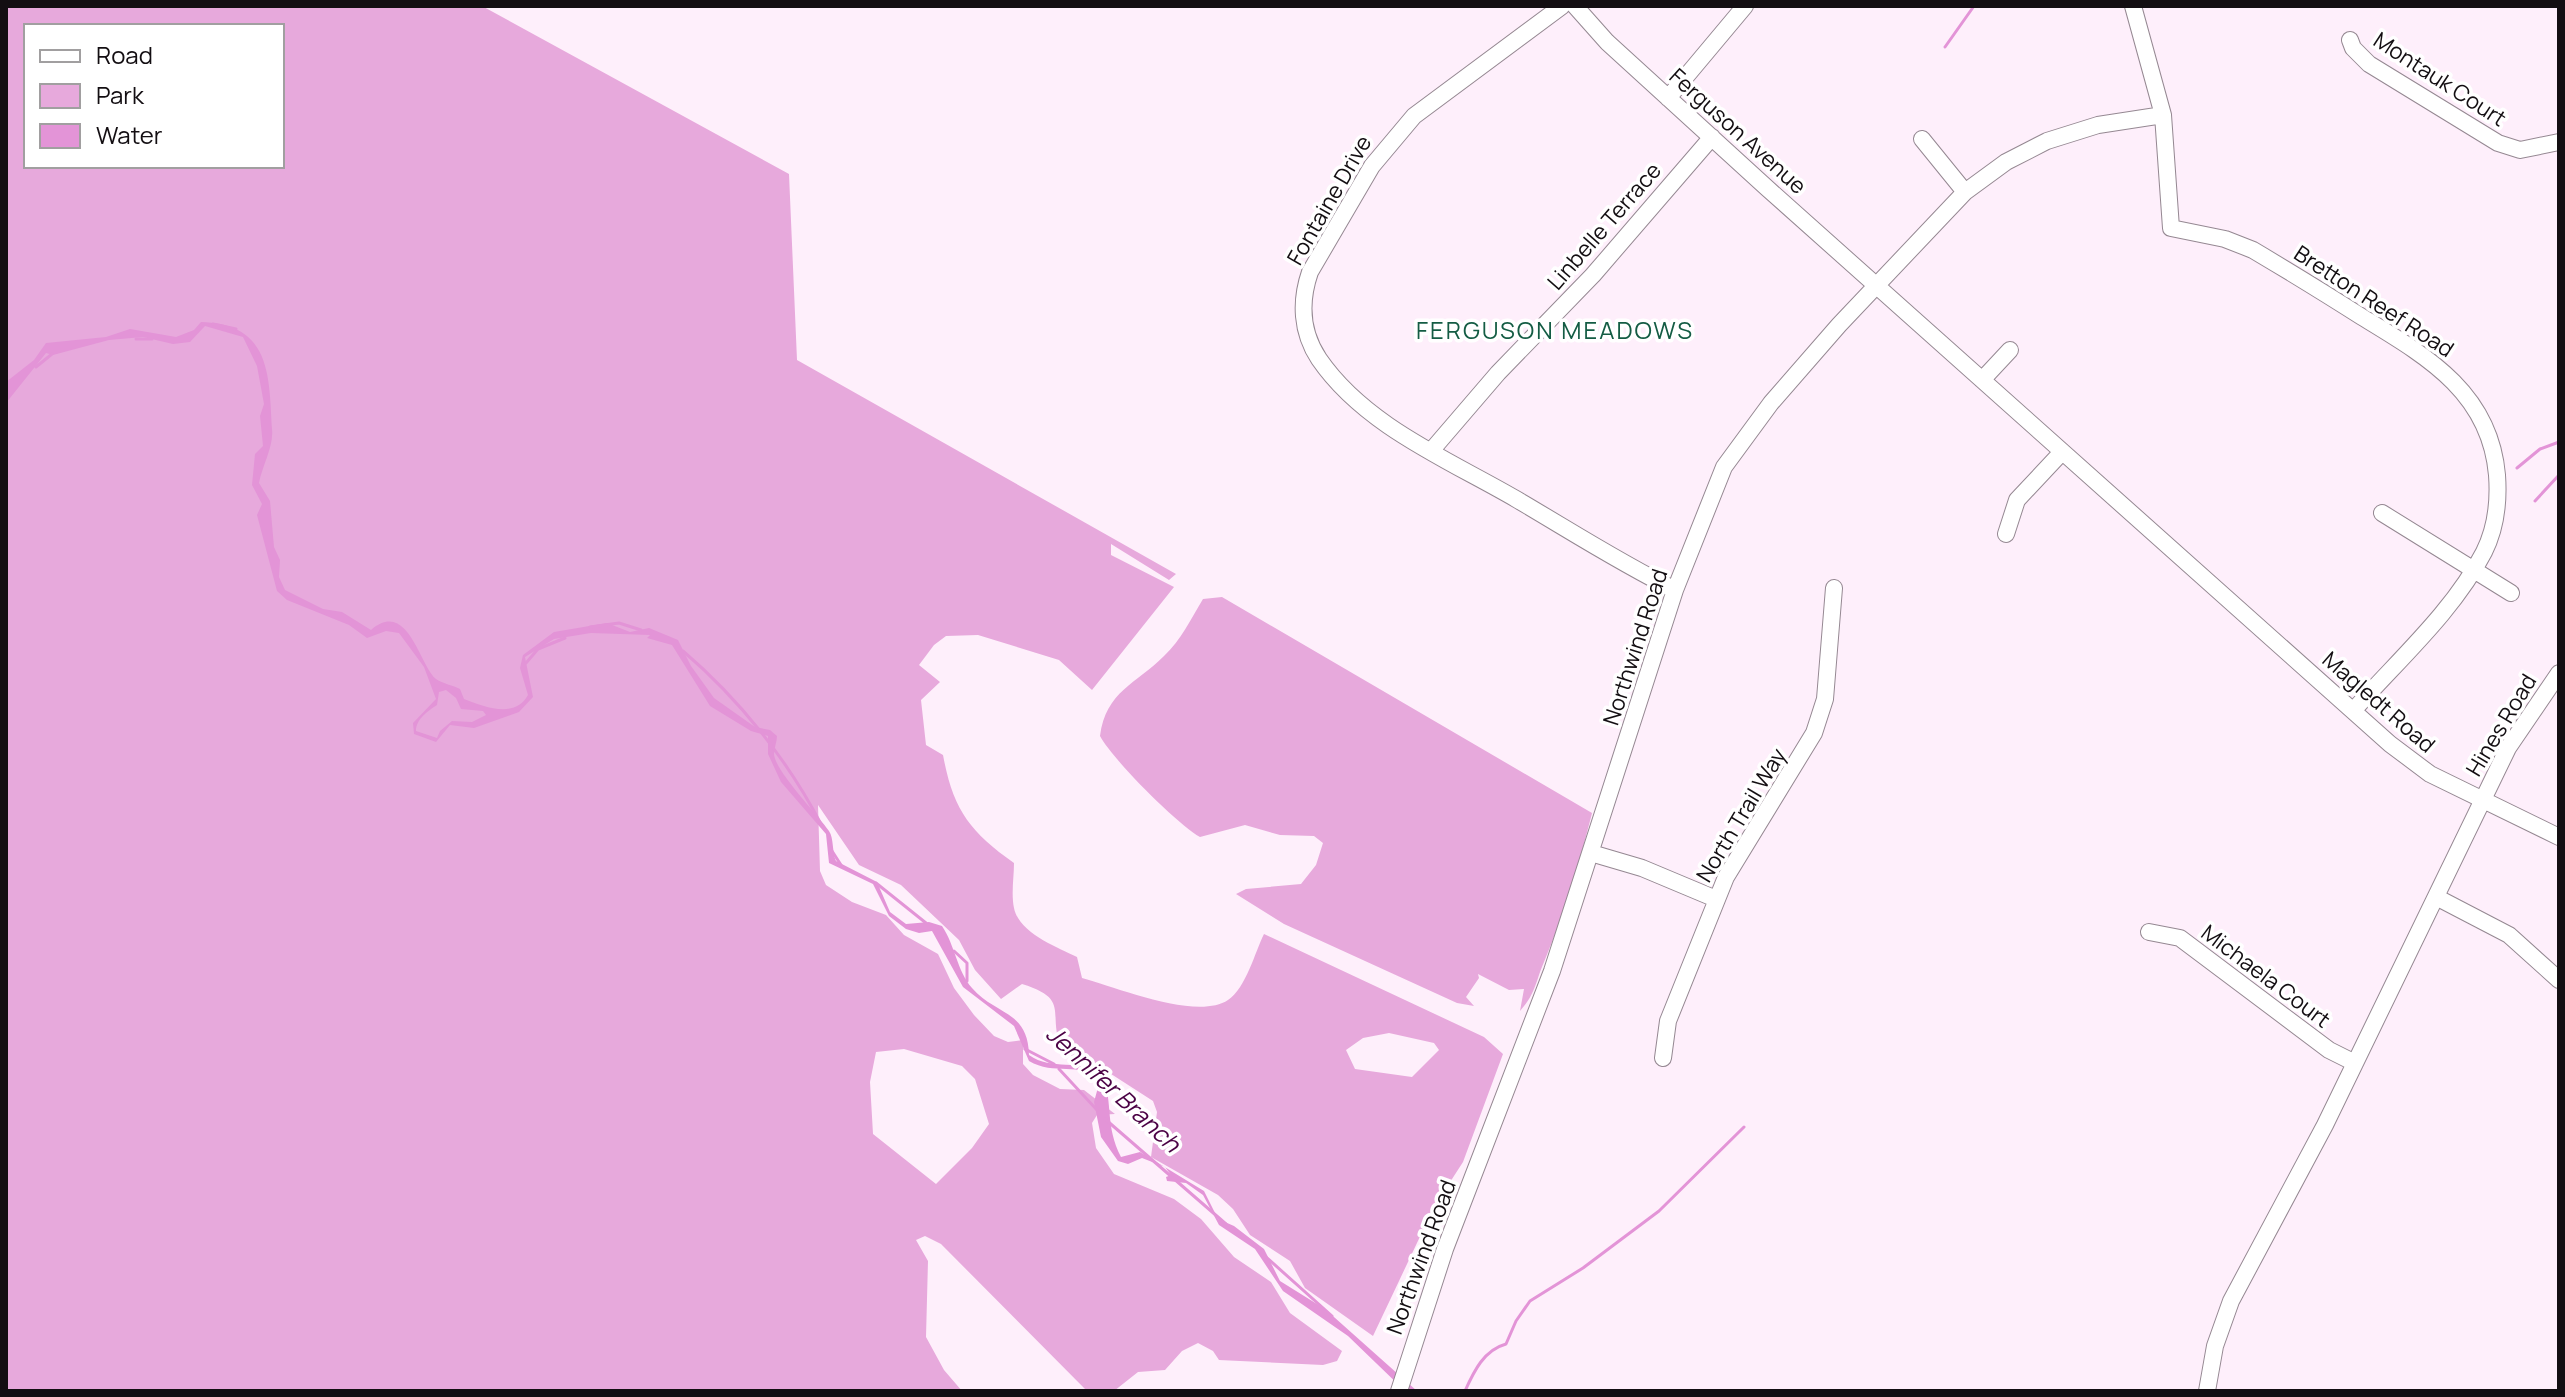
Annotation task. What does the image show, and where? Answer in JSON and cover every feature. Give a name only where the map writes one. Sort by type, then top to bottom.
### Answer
[{"type":"street","name":"Fontaine Drive","points":[[1562,6],[1414,116],[1390,140],[1322,248],[1304,290],[1304,322],[1319,359],[1367,409],[1431,451],[1675,590]]},
{"type":"street","name":"Ferguson Avenue","points":[[1575,6],[1607,42],[1876,284]]},
{"type":"street","points":[[1668,98],[1745,6]]},
{"type":"street","points":[[2133,6],[2163,115]]},
{"type":"street","name":"Montauk Court","points":[[2350,40],[2353,48],[2369,64],[2495,142],[2520,150],[2559,142]]},
{"type":"street","name":"Northwind Road","points":[[1399,1391],[1445,1249],[1530,1032],[1675,590],[1709,495],[1732,454],[1876,284],[1965,192],[2006,162],[2047,141],[2098,125],[2163,115]]},
{"type":"street","name":"Bretton Reef Road","points":[[2163,115],[2171,228],[2225,239],[2253,250],[2423,354],[2463,390],[2475,406],[2488,434],[2498,489],[2494,528],[2474,570],[2353,711]]},
{"type":"street","name":"Linbelle Terrace","points":[[1431,451],[1498,373],[1593,275],[1712,137]]},
{"type":"street","points":[[1922,139],[1965,192]]},
{"type":"street","name":"Magledt Road","points":[[1876,284],[2421,769],[2559,837]]},
{"type":"street","points":[[1982,380],[2010,350]]},
{"type":"street","points":[[2006,534],[2017,500],[2062,452]]},
{"type":"street","points":[[2382,513],[2511,593]]},
{"type":"street","name":"North Trail Way","points":[[1663,1058],[1668,1021],[1716,899],[1737,856],[1795,768],[1814,733],[1825,699],[1834,588]]},
{"type":"street","name":"Hines Road","points":[[2483,800],[2518,731],[2559,673]]},
{"type":"street","points":[[2207,1391],[2215,1346],[2231,1301],[2355,1063],[2483,800]]},
{"type":"street","points":[[1591,853],[1642,868],[1716,899]]},
{"type":"street","points":[[2436,897],[2509,935],[2559,980]]},
{"type":"street","name":"Michaela Court","points":[[2149,932],[2180,938],[2329,1050],[2355,1063]]},
{"type":"green space","points":[[6,6],[482,6],[789,174],[797,360],[1176,574],[1169,580],[1111,544],[1111,555],[1174,587],[1092,690],[1059,660],[978,635],[946,636],[934,645],[919,665],[940,682],[921,700],[926,745],[943,755],[952,790],[965,817],[985,840],[1014,863],[1013,903],[1017,917],[1040,938],[1077,957],[1082,978],[1156,1000],[1197,1007],[1214,1005],[1234,994],[1245,979],[1264,934],[1484,1037],[1503,1054],[1463,1162],[1434,1207],[1373,1336],[1305,1288],[1290,1261],[1250,1235],[1233,1209],[1218,1195],[1151,1157],[1157,1112],[1153,1101],[1108,1072],[1063,1053],[1053,1002],[1047,996],[1022,984],[1001,999],[975,970],[959,940],[901,885],[859,865],[818,805],[820,871],[826,885],[852,902],[886,915],[904,935],[938,954],[954,988],[994,1036],[1008,1042],[1023,1040],[1023,1064],[1033,1075],[1060,1089],[1084,1090],[1115,1114],[1097,1115],[1092,1123],[1096,1148],[1114,1174],[1174,1199],[1201,1219],[1234,1257],[1271,1282],[1290,1313],[1342,1351],[1337,1361],[1323,1365],[1219,1360],[1213,1351],[1198,1343],[1182,1351],[1165,1370],[1138,1372],[1114,1391],[1087,1391],[941,1244],[925,1236],[916,1240],[928,1261],[926,1337],[944,1370],[962,1391],[6,1391]],"holes":[[[1389,1033],[1434,1043],[1439,1050],[1412,1077],[1355,1069],[1346,1050],[1363,1038]],[[904,1049],[962,1066],[975,1079],[989,1124],[972,1148],[936,1184],[873,1134],[870,1082],[876,1052]]]},
{"type":"green space","points":[[1222,597],[1592,813],[1559,924],[1532,993],[1520,1011],[1524,989],[1509,990],[1478,974],[1479,978],[1466,997],[1474,1006],[1457,1003],[1284,924],[1236,894],[1246,889],[1301,884],[1316,865],[1323,843],[1314,836],[1280,835],[1245,825],[1200,837],[1162,806],[1107,747],[1100,736],[1103,721],[1116,698],[1170,650],[1203,599]]},
{"type":"water","name":"Jennifer Branch","points":[[201,322],[224,325],[241,332],[253,342],[262,356],[267,372],[272,436],[259,483],[270,501],[274,547],[280,560],[279,577],[285,590],[323,609],[342,612],[371,630],[384,622],[395,622],[404,628],[436,679],[460,689],[464,699],[499,709],[515,707],[528,695],[520,668],[523,655],[554,632],[607,623],[630,632],[649,628],[678,640],[691,666],[714,698],[755,727],[770,730],[777,736],[776,762],[829,831],[836,861],[877,882],[890,912],[906,924],[929,922],[942,926],[967,981],[981,997],[1017,1021],[1027,1040],[1029,1055],[1047,1063],[1085,1067],[1103,1075],[1113,1135],[1121,1157],[1140,1152],[1164,1167],[1142,1158],[1128,1164],[1118,1161],[1101,1137],[1094,1102],[1100,1080],[1084,1071],[1048,1068],[1029,1061],[1014,1026],[963,987],[932,931],[919,933],[906,929],[889,916],[873,884],[829,863],[826,834],[781,782],[768,754],[768,736],[751,731],[710,706],[672,645],[647,638],[650,635],[591,633],[554,639],[525,657],[533,697],[519,712],[474,728],[450,725],[436,742],[414,734],[413,723],[436,699],[424,667],[399,633],[386,631],[367,638],[349,625],[287,600],[277,591],[257,515],[262,504],[252,485],[255,454],[263,446],[260,416],[264,404],[257,366],[243,337],[205,326],[190,342],[173,344],[143,337],[109,340],[53,355],[46,353],[6,403],[6,382],[34,360],[46,343],[106,337],[130,329],[176,337],[194,330]],"holes":[[[446,690],[456,698],[461,709],[483,711],[486,715],[472,722],[452,721],[437,738],[416,731],[420,719],[437,705],[439,692]]]},
{"type":"water","points":[[1165,1167],[1204,1191],[1218,1219],[1234,1226],[1264,1249],[1280,1281],[1325,1309],[1417,1391],[1405,1391],[1348,1336],[1283,1291],[1255,1249],[1219,1225],[1203,1195],[1186,1183],[1167,1181],[1166,1177],[1171,1175]]},
{"type":"waterway","points":[[1945,47],[1974,6]]},
{"type":"waterway","name":"Jennifer Branch","points":[[213,324],[236,329]]},
{"type":"waterway","name":"Jennifer Branch","points":[[136,339],[152,339]]},
{"type":"waterway","name":"Jennifer Branch","points":[[36,367],[52,354]]},
{"type":"waterway","points":[[2517,468],[2540,449],[2559,442]]},
{"type":"waterway","points":[[2535,501],[2559,475]]},
{"type":"waterway","name":"Jennifer Branch","points":[[590,627],[619,623],[641,630]]},
{"type":"waterway","name":"Jennifer Branch","points":[[526,663],[538,649],[565,638]]},
{"type":"waterway","name":"Jennifer Branch","points":[[683,651],[724,689],[761,732],[794,778],[822,826]]},
{"type":"waterway","name":"Jennifer Branch","points":[[832,851],[841,865]]},
{"type":"waterway","name":"Jennifer Branch","points":[[876,883],[926,923]]},
{"type":"waterway","name":"Jennifer Branch","points":[[954,951],[967,963],[967,981]]},
{"type":"waterway","name":"Jennifer Branch","points":[[1025,1049],[1054,1064]]},
{"type":"waterway","name":"Jennifer Branch","points":[[1059,1069],[1097,1110]]},
{"type":"waterway","name":"Jennifer Branch","points":[[1105,1119],[1226,1224]]},
{"type":"waterway","points":[[1465,1391],[1486,1356],[1506,1344],[1516,1321],[1530,1301],[1583,1268],[1659,1211],[1744,1127]]},
{"type":"waterway","name":"Jennifer Branch","points":[[1266,1257],[1332,1316]]},
{"type":"district","name":"FERGUSON MEADOWS","points":[[1555,331]]}]
